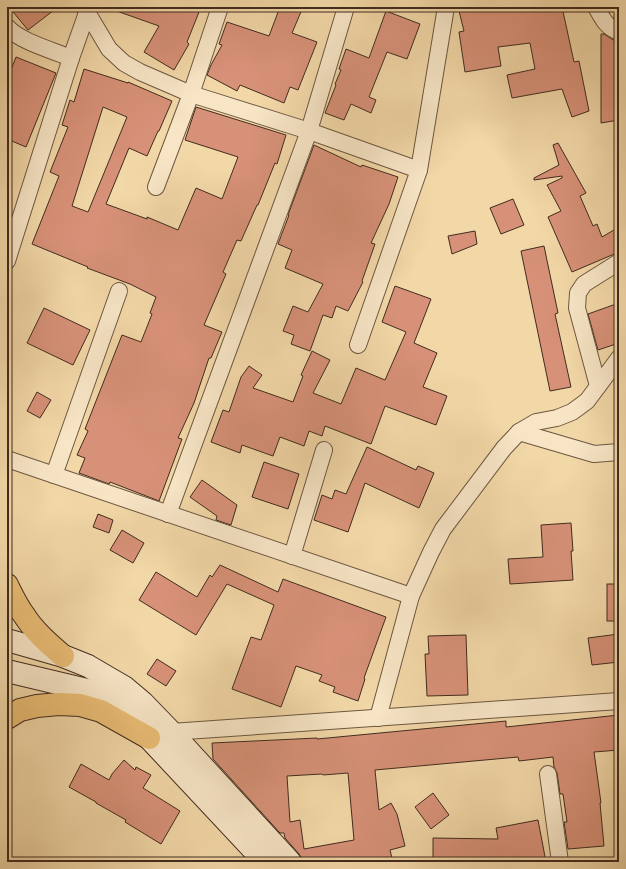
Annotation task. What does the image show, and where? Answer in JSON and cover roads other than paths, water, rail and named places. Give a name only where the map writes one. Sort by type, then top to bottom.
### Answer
[{"type":"main road","points":[[7,585],[24,616],[51,646],[63,656]]},
{"type":"main road","points":[[7,718],[20,710],[37,706],[59,704],[80,705],[101,711],[149,738]]},
{"type":"street","points":[[156,187],[191,94],[220,7]]},
{"type":"street","points":[[168,514],[309,131],[346,7]]},
{"type":"street","points":[[358,345],[420,170],[446,7]]},
{"type":"street","points":[[596,7],[606,24],[619,32]]},
{"type":"street","points":[[86,8],[109,49],[124,63],[140,72],[191,94],[309,131],[420,170]]},
{"type":"street","points":[[7,261],[86,8]]},
{"type":"street","points":[[7,27],[24,40],[71,58]]},
{"type":"street","points":[[598,386],[578,308],[578,293],[584,284],[619,262]]},
{"type":"street","points":[[54,475],[119,291]]},
{"type":"street","points":[[378,718],[411,596],[443,529],[504,448],[519,432],[536,422],[557,418],[572,412],[587,401],[619,358]]},
{"type":"street","points":[[519,432],[594,454],[619,452]]},
{"type":"street","points":[[292,556],[324,450]]},
{"type":"street","points":[[7,459],[411,596]]},
{"type":"street","points":[[7,640],[63,656],[88,666],[124,687],[143,703],[171,732],[290,862]]},
{"type":"street","points":[[7,671],[91,691],[105,696],[119,706],[265,862]]},
{"type":"street","points":[[149,738],[171,732],[619,701]]},
{"type":"street","points":[[548,774],[560,862]]}]
